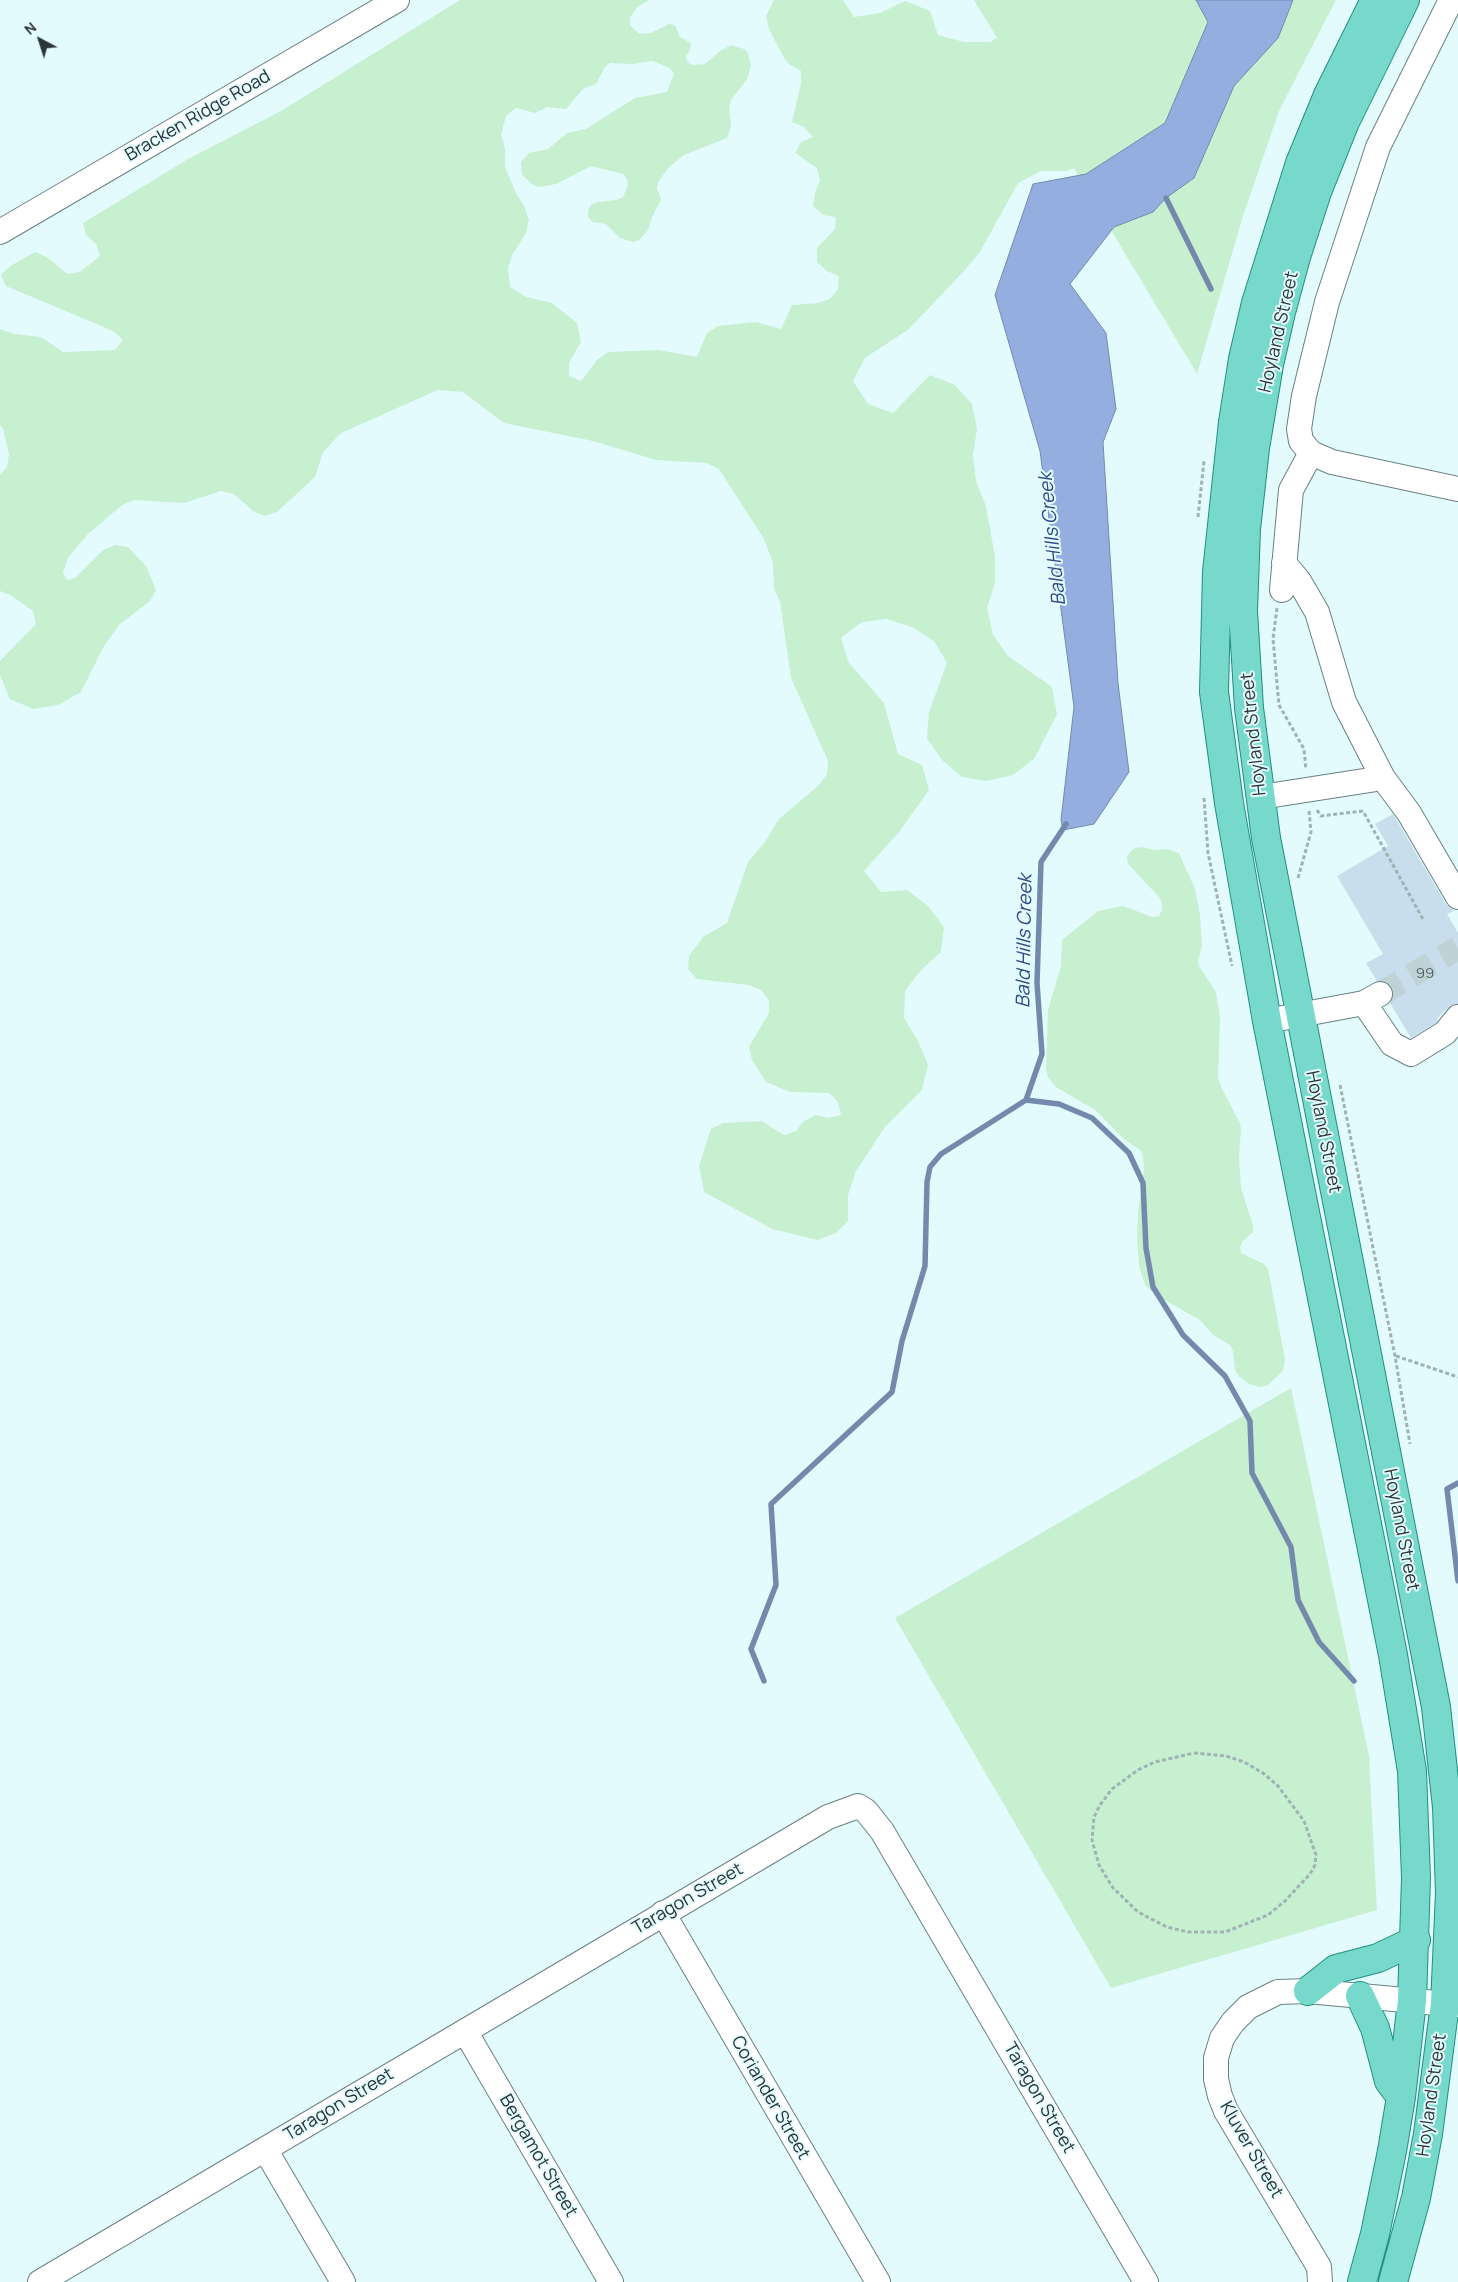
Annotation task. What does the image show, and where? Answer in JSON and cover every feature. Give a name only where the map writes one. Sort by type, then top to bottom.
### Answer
[{"type":"main road","name":"Hoyland Street","points":[[1362,2282],[1375,2234],[1401,2097],[1412,2001],[1416,1940],[1416,1878],[1410,1761],[1393,1655],[1267,1021],[1229,803],[1214,692],[1217,572],[1233,422],[1243,359],[1256,303],[1300,163],[1328,95],[1375,0]]},
{"type":"main road","name":"Hoyland Street","points":[[1393,2282],[1416,2198],[1428,2134],[1448,2060],[1454,1898],[1447,1807],[1436,1707],[1266,838],[1249,708],[1243,611],[1246,529],[1255,448],[1269,365],[1296,257],[1317,192],[1345,122],[1405,0]]},
{"type":"main road","points":[[1308,1992],[1336,1969],[1378,1958],[1416,1940]]},
{"type":"main road","points":[[1360,1996],[1375,2028],[1389,2081],[1401,2097]]},
{"type":"street","name":"Bracken Ridge Road","points":[[0,232],[366,8],[397,0]]},
{"type":"street","points":[[1451,0],[1378,147],[1327,302],[1304,396],[1299,429],[1301,441],[1311,453],[1332,462],[1458,489]]},
{"type":"street","points":[[1282,590],[1291,490],[1311,453]]},
{"type":"street","points":[[1284,563],[1299,581],[1317,612],[1344,702],[1383,778],[1408,813],[1458,898]]},
{"type":"street","points":[[1261,797],[1383,778]]},
{"type":"street","points":[[1267,1021],[1372,998],[1392,1044],[1411,1054],[1445,1034],[1458,1017]]},
{"type":"street","name":"Taragon Street","points":[[40,2282],[663,1913],[828,1817],[854,1806],[862,1807],[882,1831],[1146,2282]]},
{"type":"street","name":"Coriander Street","points":[[663,1913],[878,2282]]},
{"type":"street","name":"Kluver Street","points":[[1320,2282],[1319,2267],[1226,2111],[1216,2078],[1216,2058],[1222,2038],[1233,2022],[1248,2007],[1278,1992],[1308,1992],[1451,2004]]},
{"type":"street","name":"Bergamot Street","points":[[465,2031],[611,2282]]},
{"type":"street","points":[[265,2149],[343,2282]]},
{"type":"path","points":[[1282,590],[1273,639],[1279,705],[1304,748],[1311,832],[1298,878],[1300,888]]},
{"type":"path","points":[[1307,791],[1320,816],[1363,811],[1424,921]]},
{"type":"path","points":[[1338,1078],[1395,1356],[1411,1453]]},
{"type":"path","points":[[1395,1356],[1458,1377]]},
{"type":"path","points":[[1194,1753],[1217,1754],[1244,1762],[1278,1786],[1304,1822],[1316,1855],[1315,1865],[1310,1874],[1286,1900],[1268,1915],[1225,1932],[1188,1932],[1167,1927],[1138,1912],[1113,1888],[1099,1865],[1092,1840],[1094,1817],[1100,1804],[1112,1789],[1138,1770],[1155,1762],[1194,1753]]},
{"type":"green space","points":[[460,0],[649,0],[637,7],[630,18],[630,25],[639,34],[651,33],[669,24],[675,25],[680,37],[691,43],[690,50],[686,56],[687,62],[692,65],[705,64],[720,51],[731,45],[744,49],[748,53],[751,66],[747,79],[731,100],[729,107],[731,126],[727,138],[684,155],[668,168],[658,182],[657,188],[661,200],[648,230],[639,240],[633,242],[620,238],[606,224],[593,222],[588,217],[588,210],[592,204],[617,200],[623,197],[628,185],[627,179],[623,174],[591,166],[556,184],[538,187],[522,175],[521,162],[529,153],[548,149],[567,133],[586,129],[635,98],[667,92],[674,74],[670,68],[652,61],[632,64],[610,63],[605,67],[596,84],[583,89],[566,109],[547,107],[535,113],[516,108],[506,116],[501,135],[505,148],[505,167],[529,220],[526,233],[512,255],[508,268],[510,287],[526,297],[552,303],[577,323],[581,342],[569,363],[569,376],[581,381],[597,360],[608,352],[659,350],[697,357],[707,333],[718,326],[756,322],[781,329],[792,305],[818,303],[830,299],[838,289],[839,276],[827,271],[817,262],[817,248],[835,229],[836,217],[823,215],[813,206],[820,180],[817,168],[795,153],[801,142],[813,137],[804,127],[792,122],[801,84],[801,71],[790,65],[784,58],[769,29],[766,16],[774,0],[843,0],[854,17],[880,13],[905,1],[930,11],[938,35],[964,42],[990,42],[997,38],[974,0],[1336,0],[1279,111],[1242,219],[1197,374],[1074,168],[1067,171],[1041,171],[1018,183],[980,252],[909,329],[865,358],[853,381],[868,404],[893,413],[930,375],[955,385],[972,404],[977,429],[973,455],[976,481],[986,506],[995,557],[995,583],[987,608],[993,635],[1008,656],[1052,687],[1057,714],[1034,759],[1013,775],[987,781],[962,777],[942,760],[927,738],[929,712],[947,663],[934,641],[912,627],[887,619],[862,622],[841,638],[849,663],[884,703],[898,754],[922,765],[929,790],[899,832],[864,871],[881,892],[907,890],[928,906],[944,927],[941,952],[921,970],[905,991],[904,1018],[918,1041],[928,1065],[922,1090],[885,1127],[856,1171],[848,1195],[848,1221],[836,1233],[818,1240],[772,1229],[704,1192],[699,1166],[711,1129],[723,1123],[762,1121],[784,1135],[796,1131],[804,1121],[816,1115],[829,1118],[841,1115],[838,1102],[829,1093],[790,1092],[766,1082],[752,1060],[749,1047],[769,1013],[769,1000],[761,990],[749,985],[697,979],[688,969],[689,956],[703,937],[727,923],[748,862],[765,842],[779,819],[819,785],[827,774],[828,761],[791,678],[780,601],[774,589],[773,563],[764,539],[719,469],[707,463],[656,460],[593,441],[504,423],[463,392],[438,390],[341,433],[323,452],[315,477],[277,512],[265,516],[253,511],[234,494],[221,491],[184,503],[134,500],[122,505],[87,535],[68,558],[63,573],[67,580],[75,578],[103,550],[115,545],[128,547],[146,566],[156,590],[150,601],[119,625],[104,646],[81,692],[58,705],[33,709],[10,699],[0,675],[0,661],[36,624],[33,611],[12,596],[0,591],[0,475],[7,467],[9,454],[3,429],[0,425],[0,329],[14,334],[41,337],[63,352],[115,350],[123,340],[113,331],[6,286],[1,274],[12,265],[35,252],[47,257],[67,274],[80,272],[100,256],[96,244],[86,235],[83,223],[188,159],[281,111]]},
{"type":"green space","points":[[1142,847],[1154,850],[1167,849],[1179,853],[1195,889],[1200,915],[1202,947],[1198,960],[1199,966],[1216,992],[1220,1018],[1218,1077],[1222,1089],[1240,1123],[1241,1130],[1239,1156],[1241,1188],[1253,1225],[1253,1232],[1243,1241],[1240,1247],[1241,1253],[1264,1264],[1268,1269],[1285,1359],[1283,1371],[1268,1385],[1261,1387],[1249,1384],[1239,1376],[1235,1370],[1233,1351],[1230,1345],[1213,1335],[1200,1320],[1154,1294],[1145,1285],[1139,1266],[1137,1238],[1138,1212],[1144,1169],[1143,1156],[1140,1150],[1124,1139],[1095,1110],[1056,1087],[1048,1077],[1046,1070],[1048,1010],[1061,966],[1062,940],[1098,911],[1123,906],[1152,917],[1159,916],[1162,910],[1162,903],[1159,897],[1128,864],[1127,857],[1130,852],[1135,848]]},
{"type":"green space","points":[[1291,1388],[1369,1756],[1377,1910],[1111,1988],[895,1618]]},
{"type":"water","points":[[1196,0],[1293,0],[1278,38],[1234,86],[1194,178],[1166,198],[1153,212],[1114,227],[1070,284],[1106,333],[1116,409],[1103,442],[1118,683],[1129,772],[1094,824],[1063,830],[1061,820],[1074,707],[1040,451],[995,295],[1033,184],[1086,174],[1165,123],[1208,22]]},
{"type":"building","points":[[1393,814],[1446,904],[1454,911],[1447,914],[1458,933],[1458,1004],[1448,1008],[1437,1018],[1436,1023],[1411,1038],[1390,1003],[1394,995],[1392,987],[1387,982],[1377,981],[1366,963],[1383,954],[1337,876],[1388,846],[1375,824]]},
{"type":"waterway","points":[[1166,198],[1211,289]]},
{"type":"waterway","name":"Bald Hills Creek","points":[[1066,824],[1041,862],[1037,983],[1042,1054],[1026,1100],[1059,1104],[1092,1118],[1129,1153],[1143,1183],[1146,1248],[1153,1287],[1183,1335],[1225,1376],[1250,1421],[1252,1473],[1291,1547],[1298,1600],[1319,1642],[1354,1681]]},
{"type":"waterway","points":[[764,1681],[751,1649],[776,1585],[771,1504],[892,1392],[902,1341],[925,1266],[927,1182],[930,1167],[941,1154],[1026,1100]]},
{"type":"waterway","points":[[1458,1483],[1447,1489],[1458,1581]]},
{"type":"tunnel","points":[[1380,994],[1458,948]]}]
